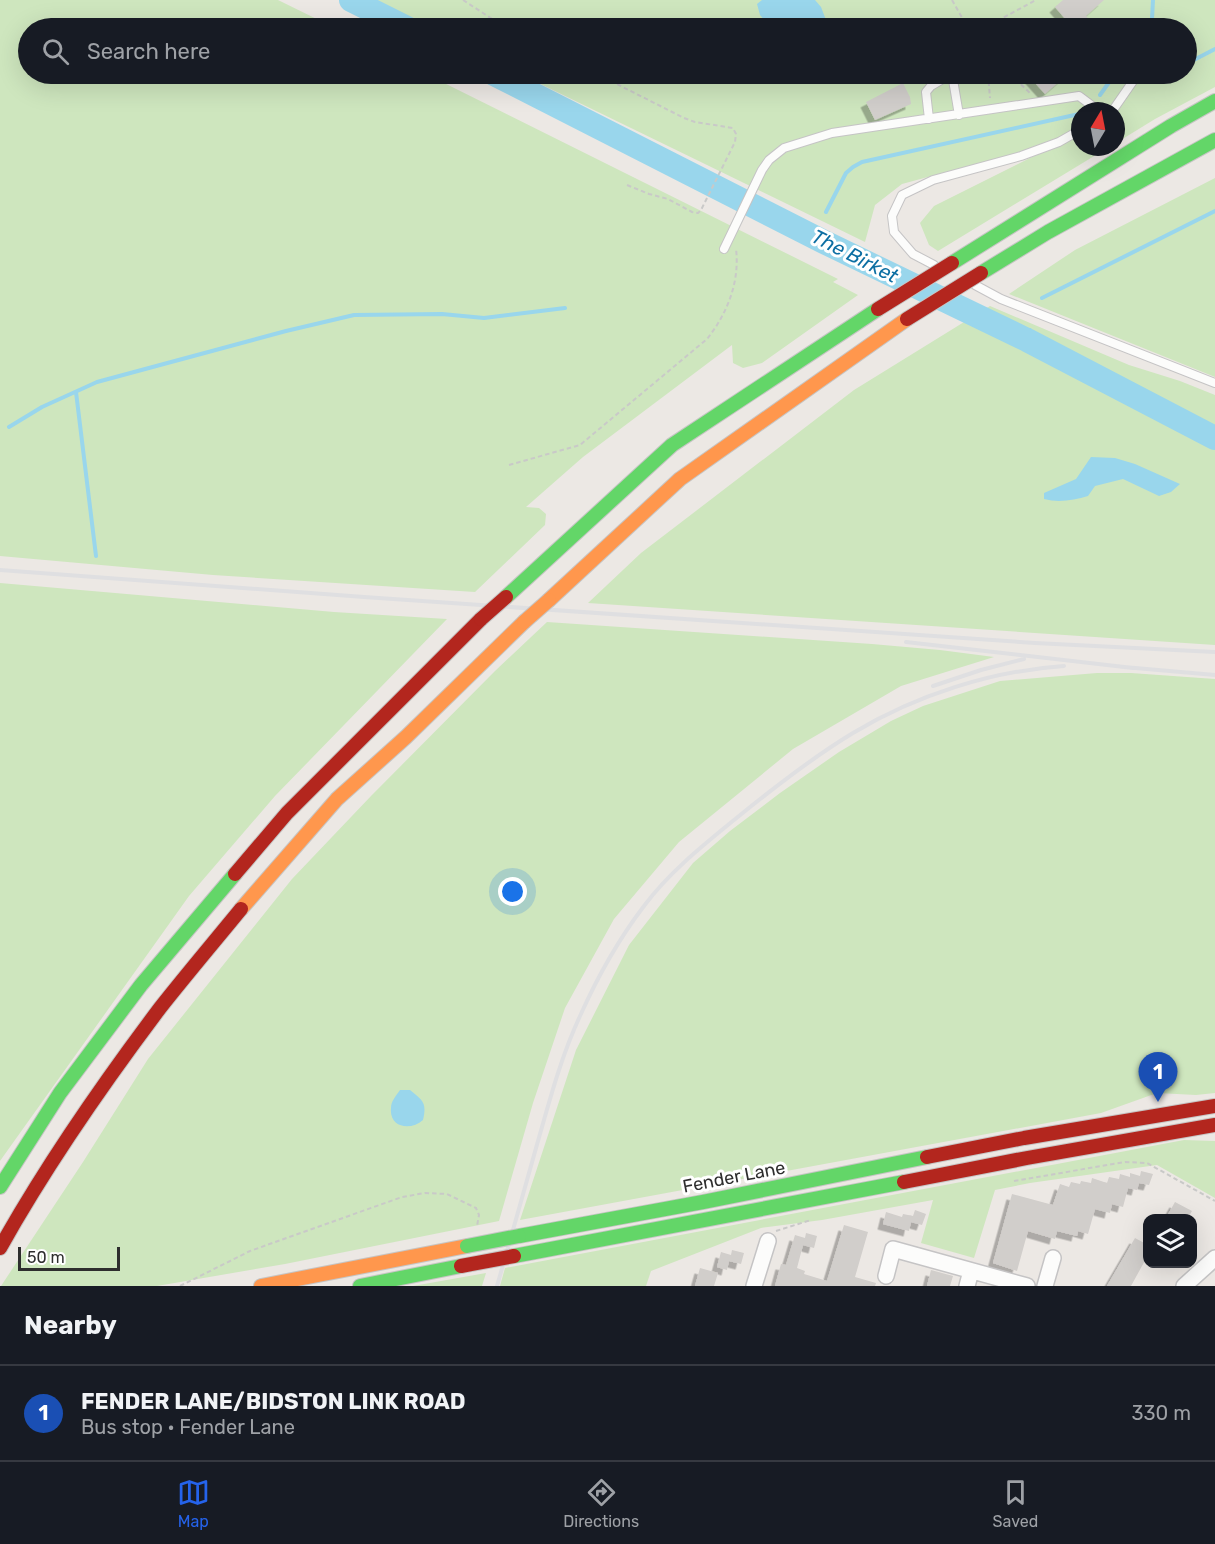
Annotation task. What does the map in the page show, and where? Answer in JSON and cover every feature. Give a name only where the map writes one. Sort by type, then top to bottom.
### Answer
[{"type":"main road","points":[[952,269],[1171,126],[1215,101]]},
{"type":"main road","points":[[0,1248],[86,1110],[160,1008],[246,903],[337,800],[406,737],[524,622],[680,479],[907,319],[1048,232],[1215,140]]},
{"type":"main road","points":[[0,1187],[60,1092],[141,985],[287,813],[481,619],[672,445],[878,309],[1131,167]]},
{"type":"main road","points":[[981,273],[1172,179]]},
{"type":"main road","name":"Fender Lane","points":[[261,1286],[1024,1138],[1215,1107]]},
{"type":"main road","name":"Fender Lane","points":[[360,1286],[1039,1156],[1215,1125]]},
{"type":"street","points":[[754,1286],[768,1241]]},
{"type":"street","points":[[886,1276],[893,1249],[1027,1286]]},
{"type":"street","points":[[1045,1286],[1053,1258]]},
{"type":"street","points":[[1184,1286],[1215,1258]]},
{"type":"street","points":[[967,1286],[971,1270]]},
{"type":"lane","points":[[929,119],[926,92],[934,84]]},
{"type":"lane","points":[[953,84],[958,115]]},
{"type":"lane","points":[[1119,102],[1131,84]]},
{"type":"lane","points":[[724,249],[762,170],[775,154],[784,148],[832,133],[1079,96],[1087,102]]},
{"type":"lane","points":[[952,269],[913,254],[894,232],[892,216],[902,195],[933,180],[1021,156],[1071,135]]},
{"type":"lane","points":[[962,279],[1002,299],[1215,383]]},
{"type":"path","points":[[463,0],[491,18]]},
{"type":"path","points":[[952,0],[962,18]]},
{"type":"path","points":[[1003,18],[1036,0]]},
{"type":"path","points":[[617,84],[684,118],[733,128],[736,134],[735,142],[698,213],[668,199],[627,185]]},
{"type":"path","points":[[989,84],[992,110]]},
{"type":"path","points":[[1021,84],[1040,102]]},
{"type":"path","points":[[509,465],[580,445],[707,339],[715,329],[731,297],[737,261],[731,236]]},
{"type":"path","points":[[1014,1181],[1125,1162],[1141,1162],[1147,1163],[1215,1201]]},
{"type":"path","points":[[180,1286],[250,1251],[402,1197],[425,1193],[447,1194],[476,1208],[479,1215]]},
{"type":"path","points":[[768,1241],[777,1230],[811,1220]]},
{"type":"green space","points":[[0,0],[278,0],[315,18],[18,18],[18,84],[446,84],[838,279],[833,282],[858,295],[762,363],[743,368],[733,363],[732,345],[583,457],[526,507],[539,508],[546,514],[545,525],[475,592],[213,575],[0,556]]},
{"type":"green space","points":[[370,0],[1215,0],[1215,87],[1125,137],[1125,102],[1071,102],[1071,156],[1094,156],[938,251],[929,245],[920,223],[934,206],[1068,139],[902,184],[875,205],[865,242],[541,84],[1197,84],[1197,18],[407,18]]},
{"type":"green space","points":[[1215,178],[1215,377],[1009,294],[1075,250]]},
{"type":"green space","points":[[990,306],[1129,365],[1215,395],[1215,645],[588,603],[641,553],[854,390]]},
{"type":"green space","points":[[0,583],[334,612],[447,619],[275,796],[189,896],[0,1161]]},
{"type":"green space","points":[[547,622],[872,644],[994,657],[901,686],[793,749],[679,842],[614,919],[565,1008],[533,1103],[499,1221],[285,1264],[157,1286],[1,1286],[148,1059],[292,879],[495,671]]},
{"type":"green space","points":[[1097,673],[1215,679],[1215,1093],[1196,1095],[1157,1093],[1101,1113],[520,1220],[576,1050],[629,945],[693,863],[780,793],[839,752],[891,721],[923,706],[1000,681]]},
{"type":"green space","points":[[1184,1140],[1215,1141],[1215,1198],[1157,1165],[995,1190],[974,1258],[921,1243],[933,1200],[822,1220],[761,1228],[651,1271],[646,1286],[500,1286],[505,1268]]},
{"type":"green space","points":[[486,1273],[482,1286],[413,1286]]},
{"type":"water","points":[[762,0],[815,0],[825,18],[763,18],[757,4]]},
{"type":"water","points":[[1091,457],[1115,458],[1135,464],[1180,484],[1171,492],[1159,496],[1123,479],[1095,486],[1088,496],[1061,501],[1044,499],[1044,493],[1076,479]]},
{"type":"water","points":[[400,1090],[410,1090],[423,1102],[423,1120],[413,1126],[402,1126],[393,1120],[391,1115],[391,1105]]},
{"type":"building","points":[[1063,0],[1104,0],[1086,16],[1088,18],[1064,18],[1055,7]]},
{"type":"building","points":[[904,84],[911,104],[875,120],[866,102]]},
{"type":"building","points":[[1036,84],[1056,84],[1045,94]]},
{"type":"building","points":[[1141,1171],[1153,1174],[1149,1185],[1139,1183],[1137,1190],[1128,1188],[1123,1207],[1112,1204],[1110,1213],[1095,1209],[1088,1234],[1078,1231],[1077,1236],[1057,1231],[1055,1239],[1028,1231],[1017,1271],[993,1263],[1012,1194],[1053,1205],[1060,1184],[1069,1187],[1071,1182],[1091,1183],[1092,1178],[1107,1183],[1109,1177],[1119,1179],[1120,1174],[1130,1177],[1130,1173],[1140,1176]]},
{"type":"building","points":[[1175,1202],[1192,1211],[1190,1214],[1168,1214]]},
{"type":"building","points":[[915,1210],[926,1214],[922,1225],[911,1222],[909,1231],[883,1224],[886,1212],[902,1217],[903,1214],[913,1216]]},
{"type":"building","points":[[844,1225],[868,1232],[855,1277],[876,1283],[875,1286],[775,1286],[781,1264],[786,1265],[795,1235],[805,1238],[806,1233],[817,1236],[814,1248],[803,1245],[797,1268],[805,1271],[804,1274],[827,1281]]},
{"type":"building","points":[[1135,1238],[1143,1242],[1143,1264],[1131,1286],[1107,1286]]},
{"type":"building","points":[[732,1250],[744,1253],[741,1264],[729,1261],[727,1270],[717,1267],[721,1252],[731,1255]]},
{"type":"building","points":[[700,1268],[718,1273],[714,1286],[695,1286]]},
{"type":"building","points":[[931,1270],[953,1276],[950,1286],[927,1286]]},
{"type":"waterway","name":"The Birket","points":[[351,0],[387,18]]},
{"type":"waterway","points":[[1152,18],[1153,0]]},
{"type":"waterway","points":[[1197,58],[1215,49]]},
{"type":"waterway","name":"The Birket","points":[[514,84],[824,242],[1027,340],[1215,438]]},
{"type":"waterway","points":[[1100,95],[1108,84]]},
{"type":"waterway","points":[[826,212],[846,173],[862,162],[1071,116]]},
{"type":"waterway","points":[[1042,298],[1215,211]]},
{"type":"waterway","points":[[824,242],[825,233]]},
{"type":"waterway","points":[[9,427],[42,407],[97,382],[354,315],[442,314],[484,318],[565,308]]},
{"type":"waterway","points":[[1027,340],[1030,330]]},
{"type":"waterway","points":[[76,392],[96,556]]},
{"type":"railway","points":[[0,570],[1035,643],[1215,652]]},
{"type":"railway","points":[[906,642],[1133,668]]},
{"type":"railway","points":[[933,686],[1024,659]]},
{"type":"railway","points":[[497,1286],[552,1094],[573,1031],[617,946],[654,893],[701,847],[781,783],[838,742],[877,719],[928,696],[982,679],[1064,666]]},
{"type":"railway","points":[[1124,667],[1215,675]]},
{"type":"traffic: fast","points":[[952,263],[1215,101]]},
{"type":"traffic: fast","points":[[981,273],[1048,232],[1215,140]]},
{"type":"traffic: fast","points":[[506,597],[672,445],[878,309]]},
{"type":"traffic: fast","points":[[0,1187],[60,1093],[141,985],[235,874]]},
{"type":"traffic: fast","points":[[519,1236],[927,1157]]},
{"type":"traffic: fast","points":[[514,1256],[904,1182]]},
{"type":"traffic: fast","points":[[467,1246],[519,1236]]},
{"type":"traffic: fast","points":[[360,1286],[461,1266]]},
{"type":"traffic: slow","points":[[549,600],[680,479],[907,319]]},
{"type":"traffic: slow","points":[[524,622],[549,600]]},
{"type":"traffic: slow","points":[[241,909],[337,799],[406,737],[524,622]]},
{"type":"traffic: slow","points":[[261,1286],[467,1246]]},
{"type":"traffic: jam","points":[[878,309],[952,263]]},
{"type":"traffic: jam","points":[[907,319],[981,273]]},
{"type":"traffic: jam","points":[[481,619],[506,597]]},
{"type":"traffic: jam","points":[[235,874],[287,813],[481,619]]},
{"type":"traffic: jam","points":[[0,1248],[56,1155],[117,1066],[160,1008],[241,909]]},
{"type":"traffic: jam","points":[[927,1157],[1215,1106]]},
{"type":"traffic: jam","points":[[904,1182],[1215,1125]]},
{"type":"traffic: jam","points":[[461,1266],[514,1256]]},
{"type":"place","name":"FENDER LANE/BIDSTON LINK ROAD","points":[[1158,1102]]}]
